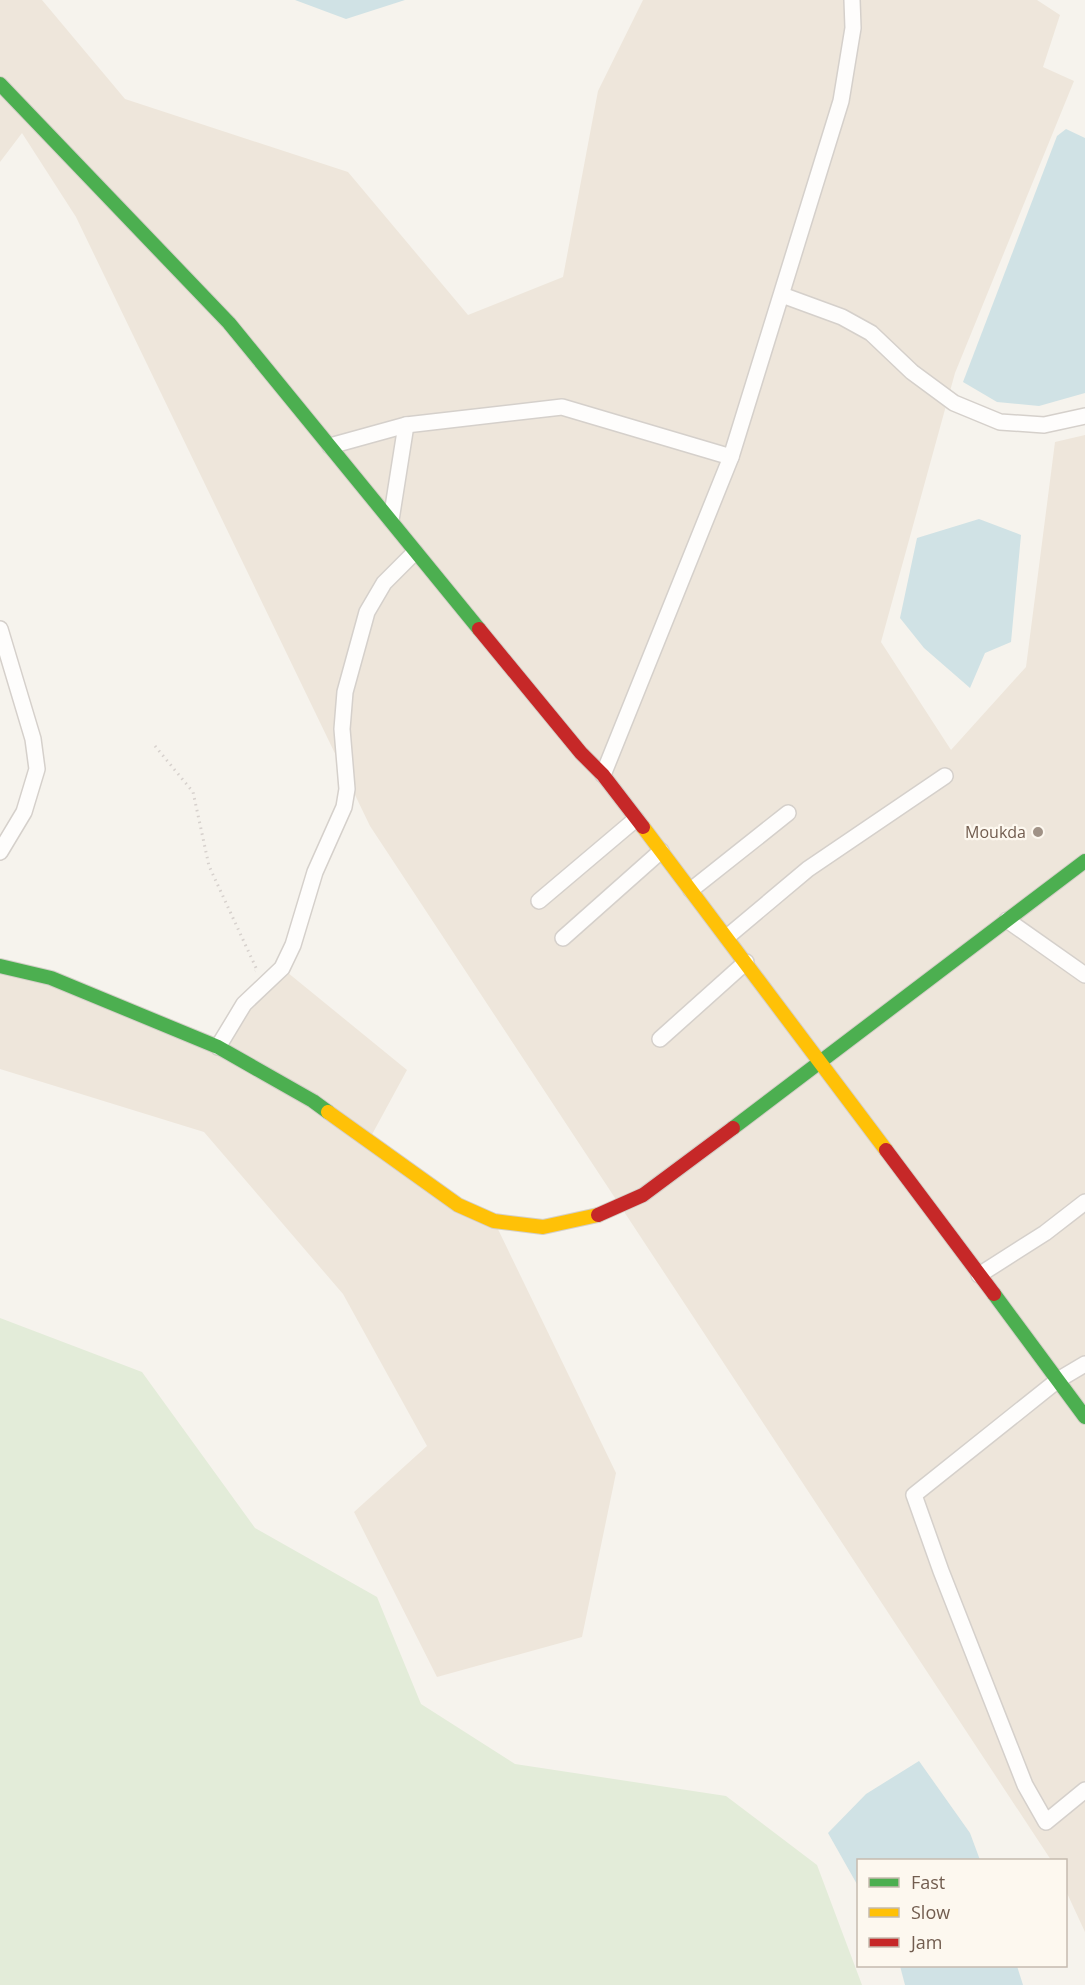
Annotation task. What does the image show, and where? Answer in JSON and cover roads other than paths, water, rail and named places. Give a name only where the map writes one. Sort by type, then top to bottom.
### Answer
[{"type":"street","points":[[603,775],[731,457],[841,101],[853,28],[852,0]]},
{"type":"street","points":[[0,84],[229,323],[391,520],[414,552],[581,753],[603,775],[746,962],[1085,1417]]},
{"type":"street","points":[[782,295],[842,317],[871,333],[912,372],[954,403],[1000,422],[1044,425],[1085,416]]},
{"type":"street","points":[[330,446],[406,425],[562,407],[731,457]]},
{"type":"street","points":[[391,520],[406,425]]},
{"type":"street","points":[[218,1047],[244,1004],[282,968],[293,945],[315,872],[344,807],[347,789],[342,729],[345,692],[366,612],[384,583],[414,552]]},
{"type":"street","points":[[0,629],[33,739],[37,769],[24,812],[0,852]]},
{"type":"street","points":[[727,937],[808,869],[945,776]]},
{"type":"street","points":[[691,890],[788,813]]},
{"type":"street","points":[[539,901],[636,819]]},
{"type":"street","points":[[563,938],[661,851]]},
{"type":"street","points":[[0,966],[51,978],[218,1047],[314,1101],[458,1204],[494,1221],[543,1227],[594,1217],[643,1195],[821,1063],[1085,861]]},
{"type":"street","points":[[1007,920],[1085,975]]},
{"type":"street","points":[[660,1039],[746,962]]},
{"type":"street","points":[[979,1275],[1045,1233],[1085,1202]]},
{"type":"street","points":[[1085,1364],[1058,1380],[914,1496],[1025,1785],[1046,1822],[1085,1790]]},
{"type":"place","name":"Moukda","points":[[1038,832]]}]
